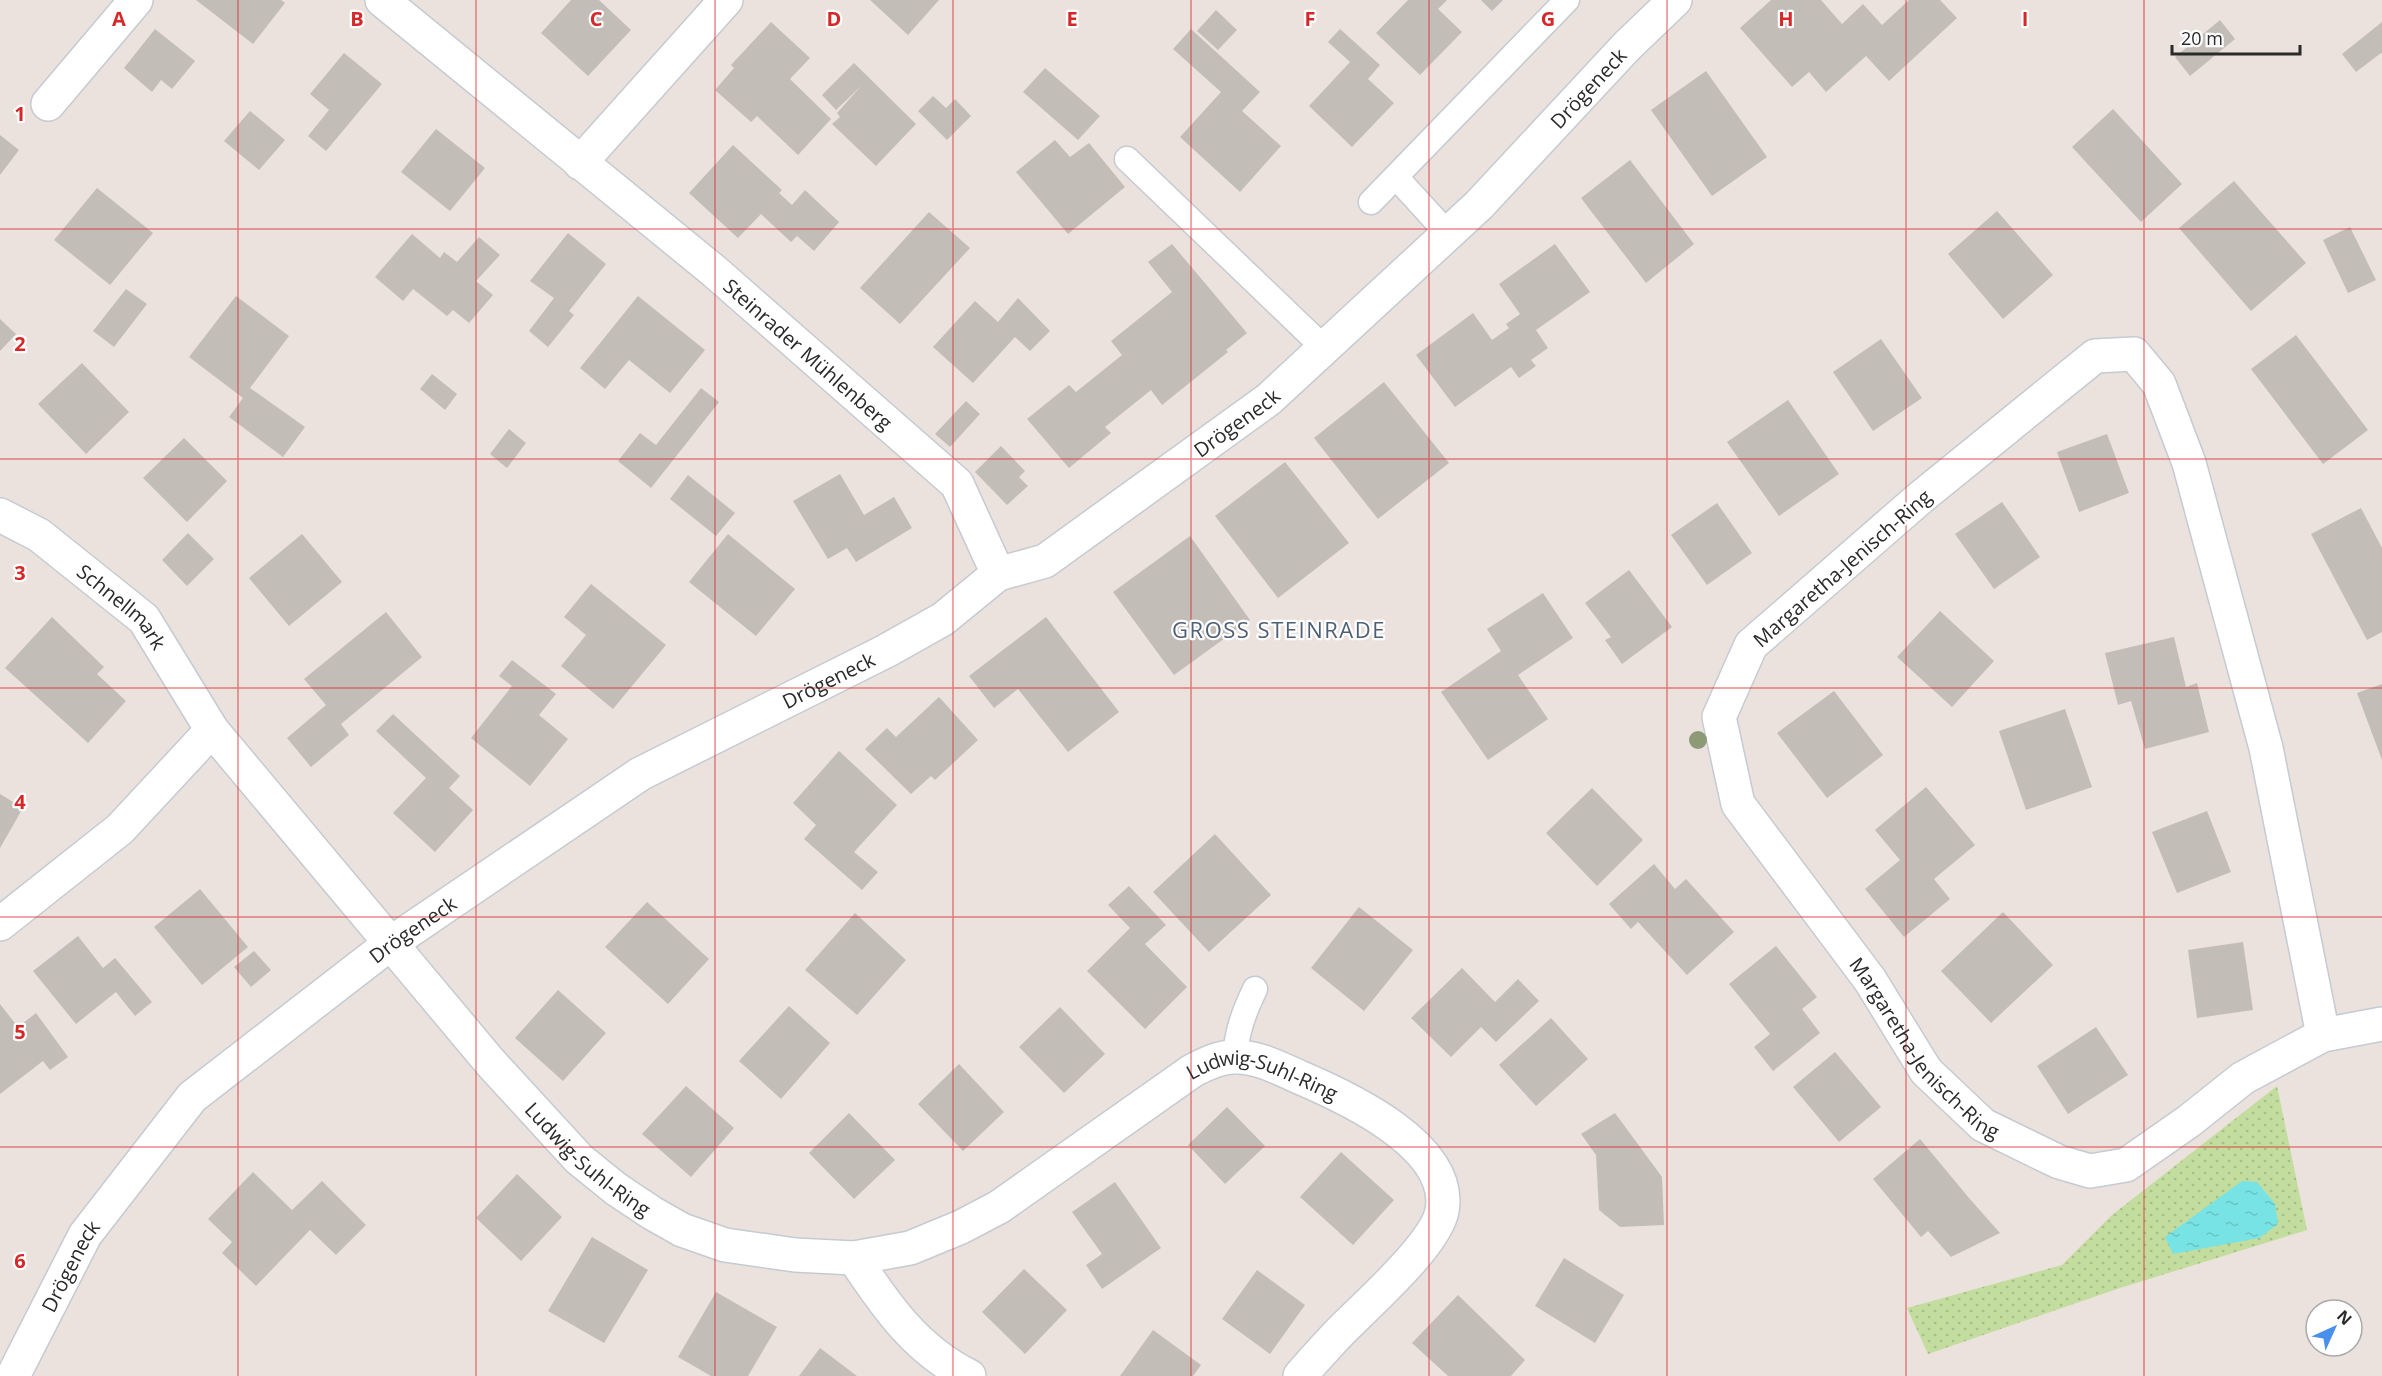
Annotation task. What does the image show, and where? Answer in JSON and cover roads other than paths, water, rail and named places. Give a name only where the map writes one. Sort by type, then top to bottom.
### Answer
[{"type":"street","points":[[48,104],[136,0]]},
{"type":"street","name":"Steinrader Mühlenberg","points":[[382,0],[722,278],[957,484],[998,574]]},
{"type":"street","points":[[580,163],[726,0]]},
{"type":"street","name":"Drögeneck","points":[[13,1376],[85,1235],[192,1097],[391,943],[640,774],[886,651],[943,619],[998,574],[1045,561],[1269,399],[1479,205],[1628,46],[1675,0]]},
{"type":"street","name":"Margaretha-Jenisch-Ring","points":[[2323,1035],[2266,748],[2189,463],[2159,384],[2134,354],[2095,356],[1920,498],[1751,645],[1719,717],[1738,804],[1870,980],[1926,1071],[1983,1125],[2059,1162],[2090,1170],[2126,1165],[2189,1121],[2243,1078],[2323,1035],[2382,1023]]},
{"type":"street","name":"Schnellmark","points":[[0,515],[39,535],[144,619],[212,730],[391,943]]},
{"type":"street","points":[[0,924],[120,829],[212,730]]},
{"type":"street","name":"Ludwig-Suhl-Ring","points":[[391,943],[444,1009],[543,1123],[579,1159],[616,1189],[652,1213],[682,1230],[725,1245],[795,1255],[854,1258],[910,1248],[962,1227],[999,1207],[1192,1071],[1210,1061],[1236,1056],[1274,1066],[1365,1107],[1393,1127],[1427,1160],[1442,1191],[1442,1212],[1423,1245],[1408,1263],[1300,1376]]},
{"type":"street","points":[[854,1258],[900,1324],[924,1348],[969,1376]]},
{"type":"lane","points":[[1371,202],[1567,0]]},
{"type":"lane","points":[[1126,159],[1324,348]]},
{"type":"lane","points":[[1396,177],[1449,234]]},
{"type":"lane","points":[[1236,1056],[1237,1032],[1255,989]]},
{"type":"water","points":[[2242,1181],[2257,1182],[2275,1204],[2278,1224],[2259,1238],[2173,1254],[2165,1237]]},
{"type":"district","name":"GROSS STEINRADE","points":[[1279,629]]}]
